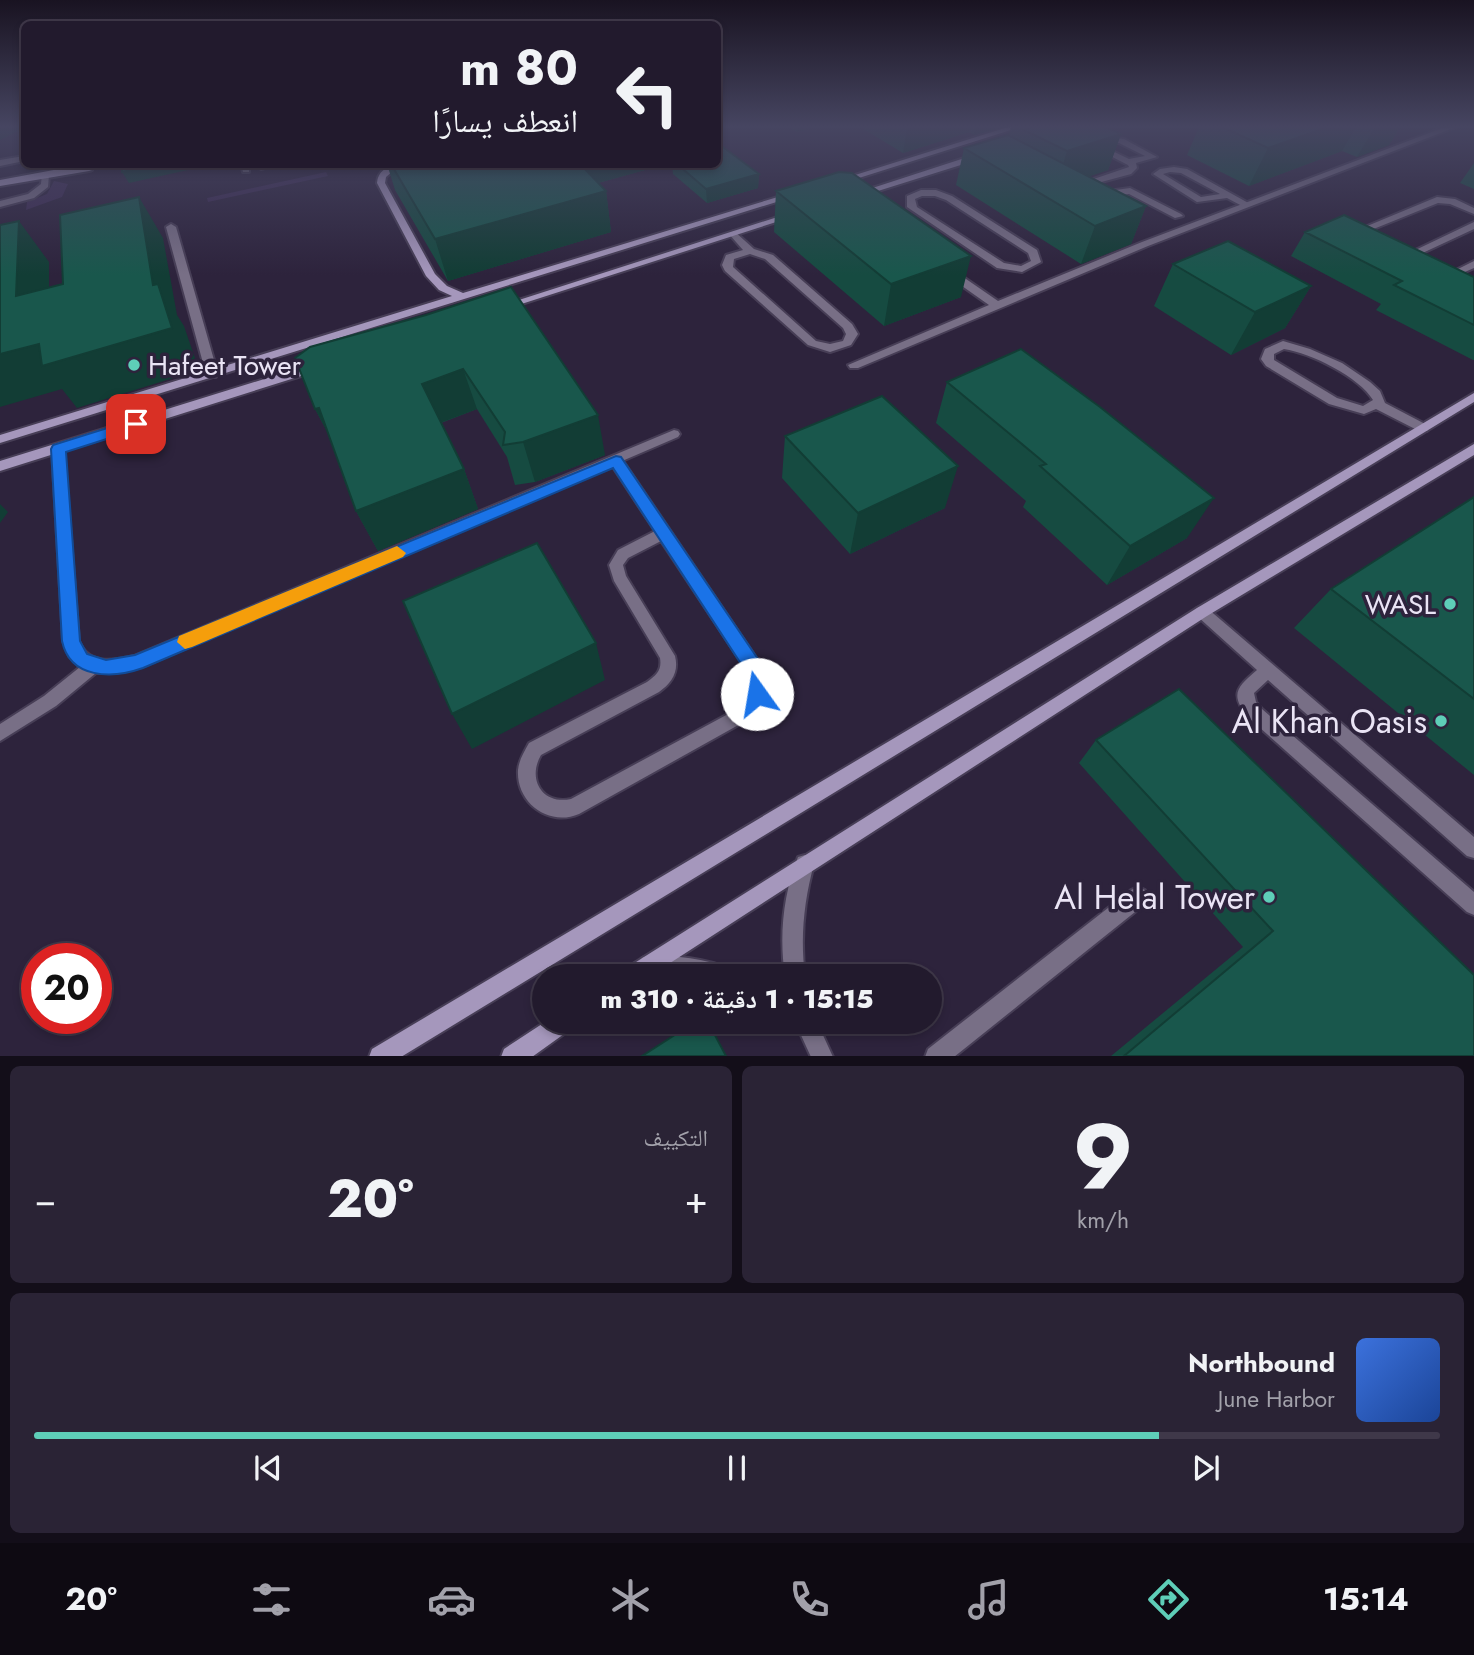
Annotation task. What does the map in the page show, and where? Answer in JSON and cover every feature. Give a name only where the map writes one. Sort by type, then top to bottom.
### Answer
[{"type":"street","points":[[0,183],[38,176]]},
{"type":"street","points":[[0,204],[37,193],[45,185],[45,176]]},
{"type":"street","points":[[382,176],[381,183],[427,270],[443,288],[462,297]]},
{"type":"street","points":[[831,184],[856,176]]},
{"type":"street","points":[[842,200],[916,176]]},
{"type":"street","points":[[1100,204],[1072,189],[1114,176]]},
{"type":"street","points":[[1161,176],[1200,200],[1228,195]]},
{"type":"street","points":[[1193,176],[1247,205]]},
{"type":"street","points":[[854,365],[1145,243],[1324,176]]},
{"type":"street","points":[[1090,199],[1117,191],[1130,191],[1178,216]]},
{"type":"street","points":[[0,439],[805,192]]},
{"type":"street","points":[[901,212],[914,209],[1001,266],[1022,268],[1037,259],[1033,252],[943,195],[928,192],[914,195],[909,201],[914,209]]},
{"type":"street","points":[[1381,242],[1364,230],[1437,200],[1452,201],[1474,211]]},
{"type":"street","points":[[495,310],[806,211]]},
{"type":"street","points":[[1420,260],[1405,253],[1474,225]]},
{"type":"street","points":[[171,227],[212,374]]},
{"type":"street","points":[[734,234],[750,251],[769,257],[848,326],[852,334],[847,343],[830,348],[812,343],[729,269],[727,265],[730,257],[750,251]]},
{"type":"street","points":[[1134,237],[1145,243]]},
{"type":"street","points":[[1463,280],[1446,272],[1474,264]]},
{"type":"street","points":[[942,267],[997,306]]},
{"type":"street","points":[[1378,405],[1380,398],[1373,389],[1305,349],[1283,345],[1267,355],[1276,367],[1340,405],[1364,410],[1378,405],[1423,428]]},
{"type":"street","points":[[0,466],[323,365]]},
{"type":"street","points":[[380,1056],[1474,397]]},
{"type":"street","points":[[58,449],[73,652],[81,661],[93,666],[120,667],[616,461],[674,434]]},
{"type":"street","points":[[652,964],[1202,612],[1474,449]]},
{"type":"street","points":[[616,461],[664,533],[751,664],[758,684],[757,694],[745,712],[736,718],[573,808],[558,812],[544,808],[526,773],[526,764],[535,749],[653,687],[666,677],[669,662],[667,656],[619,577],[616,565],[623,554],[664,533]]},
{"type":"street","points":[[1202,612],[1474,849]]},
{"type":"street","points":[[0,733],[50,702],[93,666]]},
{"type":"street","points":[[1267,671],[1245,690],[1249,706],[1474,905]]},
{"type":"street","points":[[794,964],[792,926],[796,894],[805,864]]},
{"type":"street","points":[[936,1056],[1138,897]]},
{"type":"street","points":[[512,1056],[546,1034]]},
{"type":"shaded area","points":[[306,176],[327,176],[208,202],[207,198]]},
{"type":"shaded area","points":[[54,181],[68,184],[62,197],[26,210],[27,202],[47,194]]},
{"type":"building","points":[[398,176],[592,176],[606,191],[435,239]]},
{"type":"building","points":[[691,176],[751,176],[706,189]]},
{"type":"building","points":[[825,176],[857,176],[971,256],[891,284],[776,191]]},
{"type":"building","points":[[1011,176],[1088,176],[1146,206],[1095,226]]},
{"type":"building","points":[[139,197],[153,285],[158,284],[172,328],[42,366],[39,344],[0,354],[0,225],[19,221],[16,296],[63,284],[60,215]]},
{"type":"building","points":[[1344,215],[1474,277],[1474,325],[1394,285],[1402,281],[1305,232]]},
{"type":"building","points":[[1228,241],[1311,286],[1255,312],[1173,264]]},
{"type":"building","points":[[511,287],[598,415],[523,442],[503,445],[505,432],[463,369],[422,384],[464,469],[356,511],[319,408],[315,409],[295,358],[310,347],[426,315]]},
{"type":"building","points":[[1021,349],[1100,407],[1214,498],[1130,546],[1040,466],[1046,464],[947,382]]},
{"type":"building","points":[[882,396],[958,466],[858,513],[785,436]]},
{"type":"building","points":[[1474,497],[1474,699],[1331,589]]},
{"type":"building","points":[[537,543],[596,643],[452,714],[403,601]]},
{"type":"building","points":[[1179,689],[1474,975],[1474,1056],[1124,1056],[1273,931],[1096,740]]},
{"type":"building","points":[[676,1034],[714,1034],[726,1056],[642,1056]]},
{"type":"slow traffic","points":[[185,642],[397,553]]},
{"type":"place","name":"Hafeet Tower","points":[[134,365]]},
{"type":"place","name":"WASL","points":[[1450,604]]},
{"type":"place","name":"Al Khan Oasis","points":[[1441,721]]},
{"type":"place","name":"Al Helal Tower","points":[[1269,897]]},
{"type":"route","points":[[136,424],[58,449],[71,641],[73,652],[81,661],[106,668],[136,662],[616,461],[751,664],[756,673],[757,694]]}]
